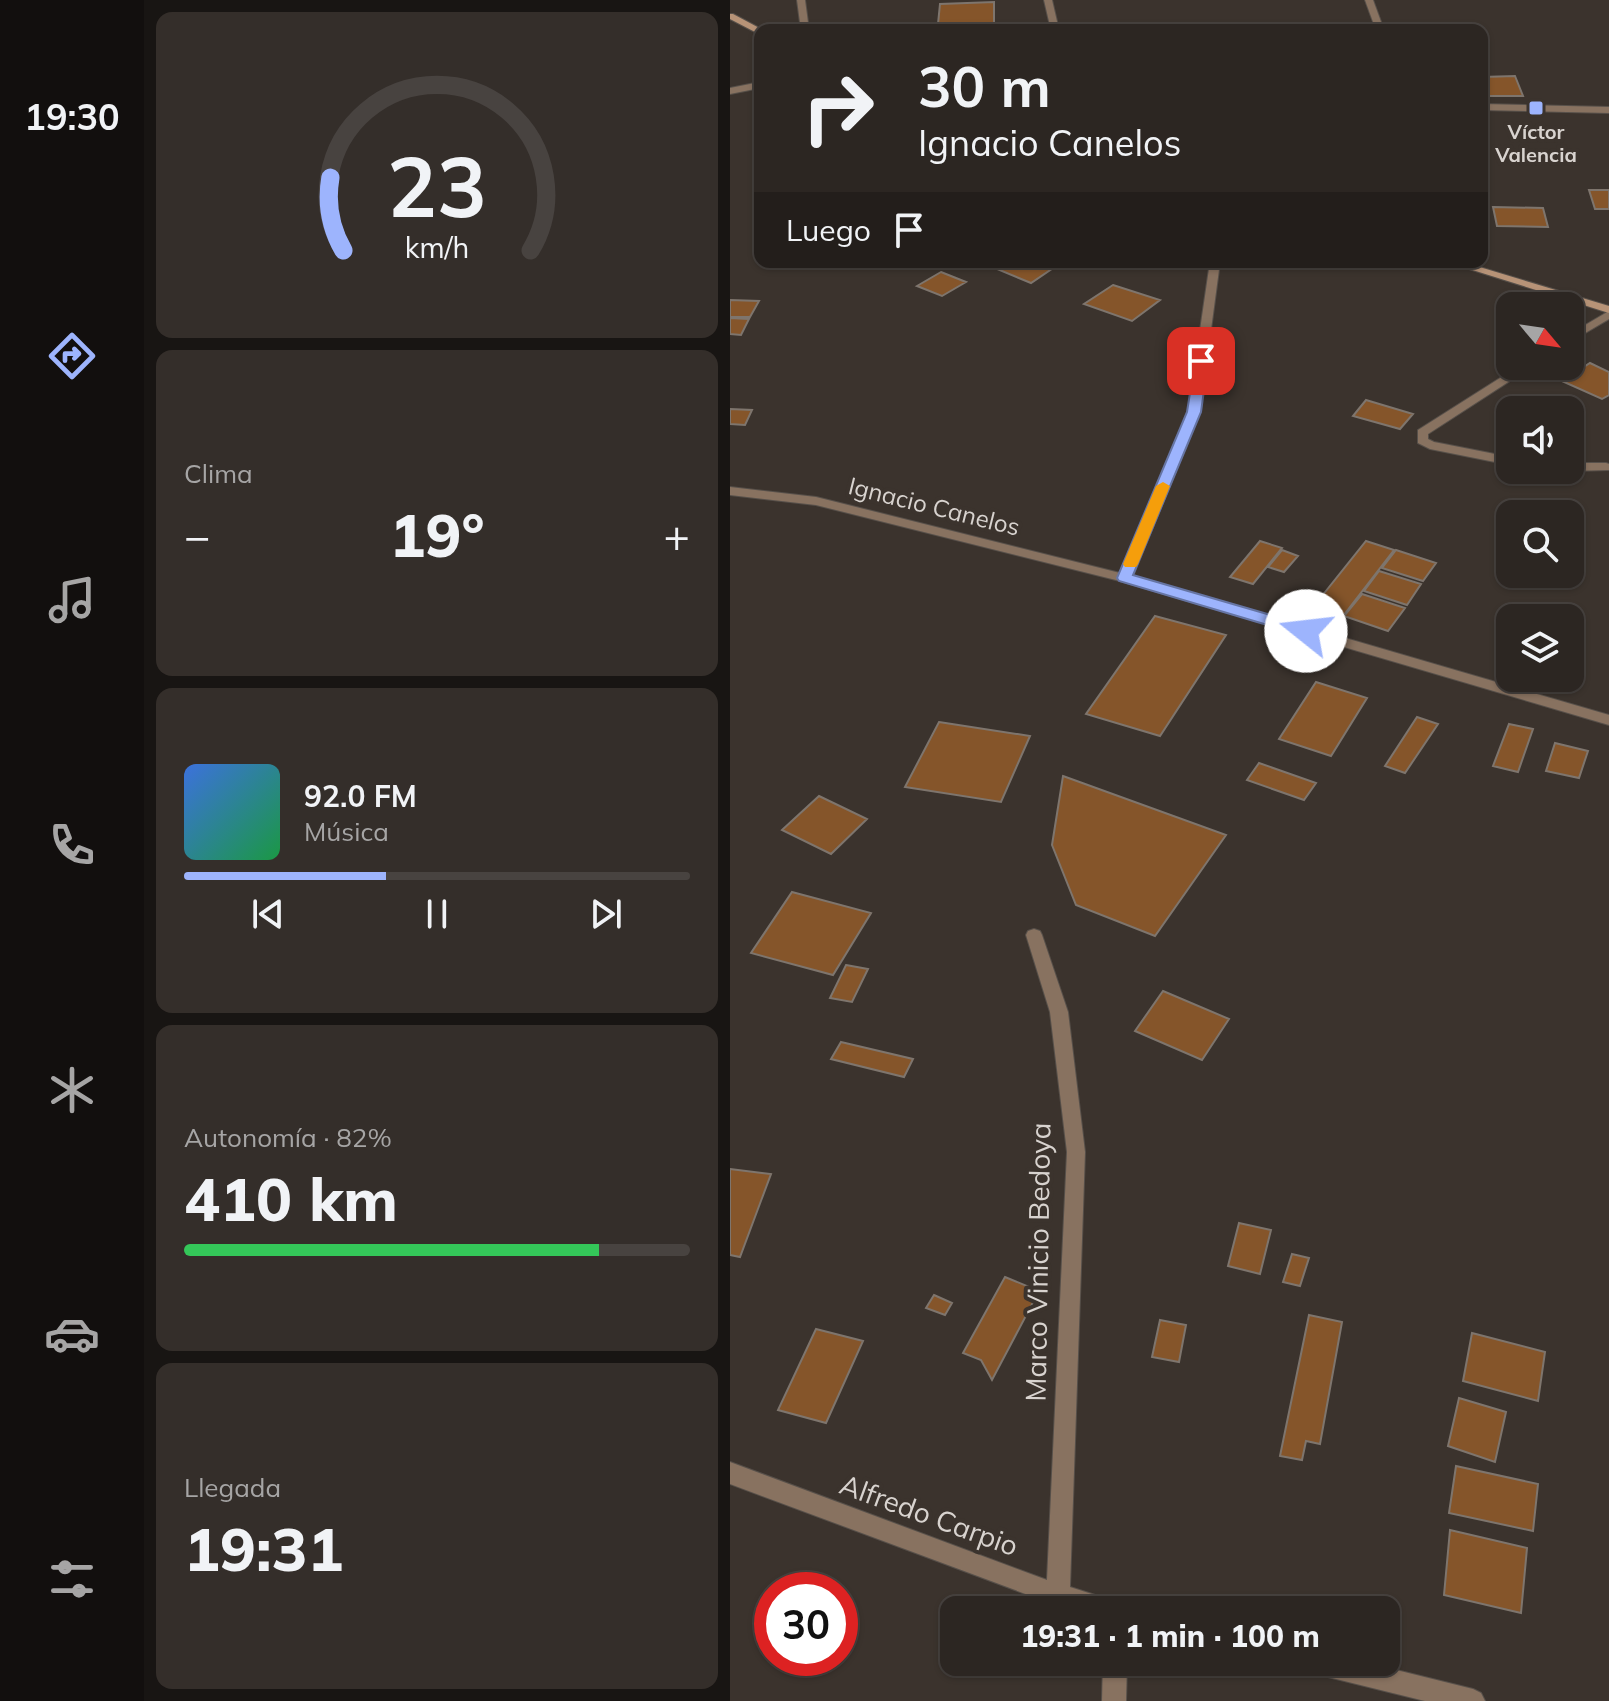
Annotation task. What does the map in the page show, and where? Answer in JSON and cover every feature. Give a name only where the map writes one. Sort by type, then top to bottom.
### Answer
[{"type":"street","points":[[801,0],[804,24]]},
{"type":"street","points":[[1048,0],[1054,24]]},
{"type":"street","points":[[1369,0],[1378,24]]},
{"type":"street","points":[[730,16],[754,28]]},
{"type":"street","points":[[730,91],[754,86]]},
{"type":"street","points":[[1488,107],[1609,110]]},
{"type":"street","points":[[1125,578],[1194,412],[1214,268]]},
{"type":"street","points":[[1471,268],[1609,312]]},
{"type":"street","points":[[1584,329],[1609,312]]},
{"type":"street","points":[[1496,458],[1430,445],[1422,440],[1422,433],[1505,380]]},
{"type":"street","points":[[1584,467],[1606,467]]},
{"type":"street","name":"Ignacio Canelos","points":[[730,491],[816,501],[1125,578],[1609,720]]},
{"type":"street","name":"Marco Vinicio Bedoya","points":[[1034,935],[1059,1012],[1076,1152],[1058,1595]]},
{"type":"street","name":"Alfredo Carpio","points":[[730,1473],[1061,1596]]},
{"type":"street","points":[[1114,1701],[1115,1676]]},
{"type":"street","points":[[1372,1676],[1473,1701]]},
{"type":"building","points":[[994,2],[994,23],[938,24],[940,4]]},
{"type":"building","points":[[1515,76],[1523,96],[1488,96],[1488,77]]},
{"type":"building","points":[[1589,190],[1609,190],[1609,209],[1595,209]]},
{"type":"building","points":[[1493,207],[1543,208],[1548,227],[1497,226]]},
{"type":"building","points":[[995,268],[1053,268],[1031,283]]},
{"type":"building","points":[[941,272],[966,282],[942,296],[917,286]]},
{"type":"building","points":[[1113,285],[1160,300],[1132,321],[1084,304]]},
{"type":"building","points":[[730,300],[759,301],[750,317],[730,317]]},
{"type":"building","points":[[730,318],[749,319],[741,335],[730,334]]},
{"type":"building","points":[[1590,363],[1609,372],[1609,395],[1602,399],[1562,381],[1584,380],[1584,367]]},
{"type":"building","points":[[1366,400],[1413,414],[1400,429],[1353,416]]},
{"type":"building","points":[[730,409],[752,410],[745,425],[730,424]]},
{"type":"building","points":[[1260,541],[1282,548],[1253,584],[1230,577]]},
{"type":"building","points":[[1366,541],[1394,550],[1343,616],[1314,606]]},
{"type":"building","points":[[1282,550],[1298,556],[1284,572],[1268,567]]},
{"type":"building","points":[[1396,550],[1436,563],[1423,581],[1382,568]]},
{"type":"building","points":[[1379,571],[1421,584],[1407,605],[1364,591]]},
{"type":"building","points":[[1362,594],[1405,608],[1388,631],[1344,616]]},
{"type":"building","points":[[1155,616],[1226,635],[1160,736],[1086,714]]},
{"type":"building","points":[[1316,682],[1367,698],[1331,756],[1279,739]]},
{"type":"building","points":[[1417,717],[1438,724],[1405,773],[1385,766]]},
{"type":"building","points":[[939,722],[1030,736],[1001,802],[905,787]]},
{"type":"building","points":[[1509,724],[1533,729],[1518,772],[1493,766]]},
{"type":"building","points":[[1555,743],[1588,751],[1579,778],[1546,771]]},
{"type":"building","points":[[1259,763],[1316,783],[1304,800],[1247,780]]},
{"type":"building","points":[[1063,776],[1226,835],[1155,936],[1076,905],[1052,845]]},
{"type":"building","points":[[819,796],[867,819],[831,854],[782,830]]},
{"type":"building","points":[[792,892],[871,913],[833,975],[751,953]]},
{"type":"building","points":[[846,965],[868,969],[852,1002],[830,998]]},
{"type":"building","points":[[1163,991],[1229,1019],[1202,1060],[1135,1031]]},
{"type":"building","points":[[841,1042],[913,1059],[904,1077],[831,1059]]},
{"type":"building","points":[[730,1169],[771,1174],[740,1257],[730,1255]]},
{"type":"building","points":[[1239,1223],[1271,1230],[1260,1274],[1228,1266]]},
{"type":"building","points":[[1292,1254],[1309,1258],[1300,1286],[1283,1282]]},
{"type":"building","points":[[1005,1277],[1039,1291],[992,1380],[981,1360],[963,1353]]},
{"type":"building","points":[[934,1295],[952,1303],[945,1315],[926,1308]]},
{"type":"building","points":[[1309,1315],[1342,1322],[1320,1444],[1306,1441],[1302,1460],[1280,1456]]},
{"type":"building","points":[[1160,1320],[1186,1325],[1179,1362],[1152,1357]]},
{"type":"building","points":[[816,1329],[863,1341],[826,1423],[778,1410]]},
{"type":"building","points":[[1472,1333],[1545,1352],[1538,1401],[1463,1381]]},
{"type":"building","points":[[1459,1398],[1506,1412],[1495,1462],[1448,1446]]},
{"type":"building","points":[[1456,1466],[1538,1484],[1533,1531],[1449,1513]]},
{"type":"building","points":[[1450,1530],[1527,1548],[1521,1613],[1444,1595]]},
{"type":"slow traffic","points":[[1131,564],[1163,486]]},
{"type":"place","name":"Víctor Valencia","points":[[1536,108]]},
{"type":"route","points":[[1201,361],[1194,412],[1125,578],[1306,631]]}]
